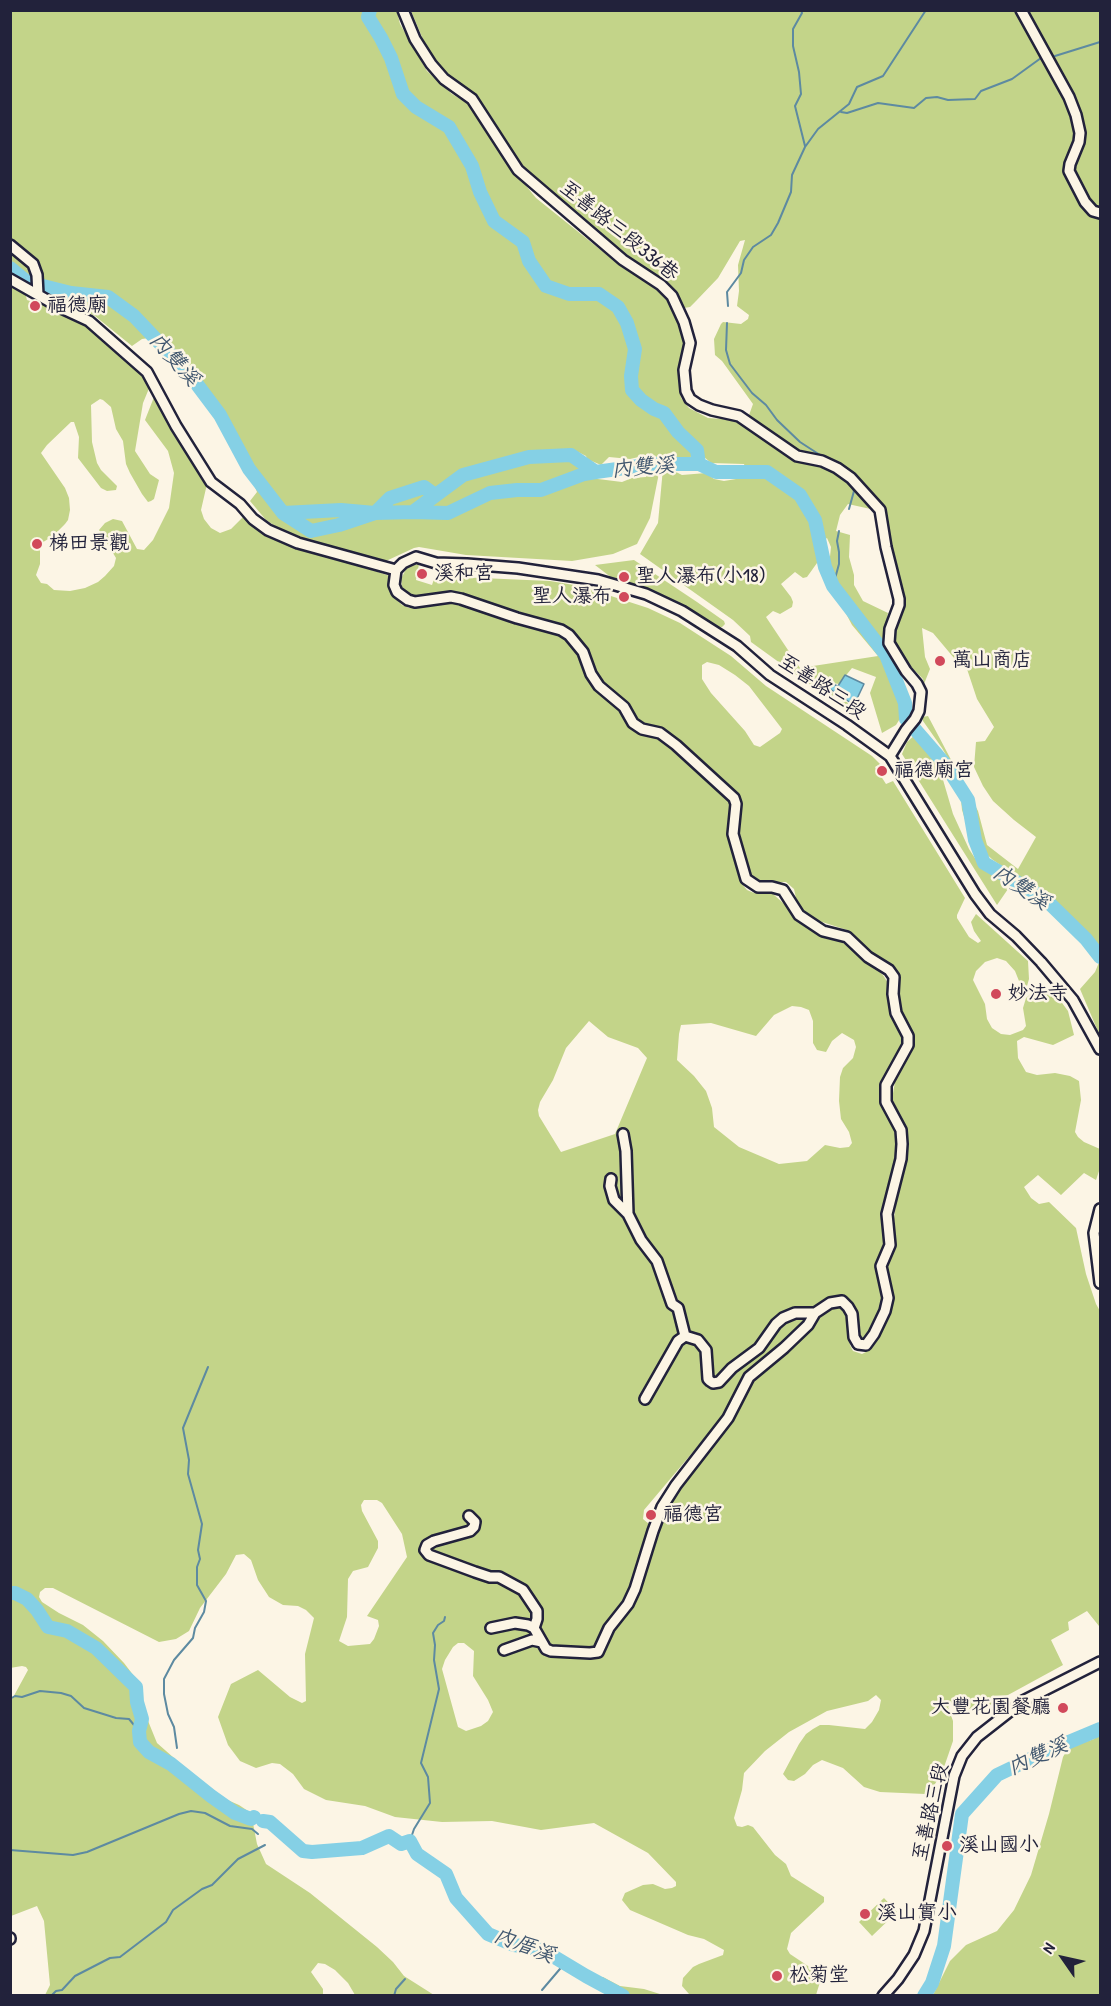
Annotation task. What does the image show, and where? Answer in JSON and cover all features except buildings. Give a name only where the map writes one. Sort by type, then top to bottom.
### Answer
[{"type":"street","name":"至善路三段336巷","points":[[403,10],[415,39],[430,64],[444,79],[472,99],[518,170],[623,260],[672,296],[690,342],[684,370],[686,391],[690,399],[712,410],[739,416],[797,456],[822,461],[837,468],[851,478],[880,510],[886,547],[899,599],[890,629],[889,643],[921,692],[919,711],[890,756]]},
{"type":"street","points":[[1021,10],[1069,97],[1076,115],[1080,142],[1070,164],[1074,184],[1093,210],[1101,213]]},
{"type":"street","points":[[10,245],[33,264],[37,275],[38,295]]},
{"type":"street","points":[[10,279],[88,321],[147,372],[176,426],[211,482],[240,504],[253,519],[268,530],[298,543],[396,570],[394,579],[396,589],[400,595],[412,602],[451,597],[461,599],[561,630],[569,635],[583,652],[591,674],[599,686],[624,707],[633,723],[642,729],[660,733],[734,798],[736,804],[733,834],[746,879],[758,887],[783,890],[799,915],[823,931],[847,937],[894,977],[893,994],[896,1013],[908,1036],[908,1046],[886,1084],[886,1102],[901,1130],[902,1144],[901,1159],[887,1214],[890,1245],[881,1266],[888,1298],[885,1311],[874,1334],[866,1345],[858,1344],[854,1337],[852,1314],[842,1301],[830,1303],[815,1313],[808,1325],[749,1377],[728,1418],[676,1485],[662,1507],[652,1531],[635,1589],[628,1604],[609,1628],[598,1652],[551,1651],[546,1649],[534,1628],[528,1625],[515,1623],[491,1628]]},
{"type":"street","name":"至善路三段","points":[[396,570],[403,563],[416,557],[436,563],[577,575],[646,594],[682,611],[712,629],[744,651],[770,675],[890,756],[975,894],[990,914],[1016,936],[1073,1000],[1101,1048]]},
{"type":"street","points":[[623,1134],[626,1151],[628,1214]]},
{"type":"street","points":[[611,1179],[610,1185],[614,1200],[628,1214],[640,1240],[657,1261],[672,1304],[678,1308],[685,1336]]},
{"type":"street","points":[[1101,1209],[1094,1233],[1101,1283]]},
{"type":"street","points":[[685,1336],[698,1340],[704,1345],[708,1359],[708,1379],[713,1383],[719,1382],[732,1368],[759,1348],[783,1318],[795,1313],[815,1313]]},
{"type":"street","points":[[645,1399],[678,1341],[685,1336]]},
{"type":"street","points":[[469,1516],[475,1522],[470,1531],[434,1540],[427,1545],[425,1550],[429,1556],[490,1577],[499,1577],[523,1590],[537,1611],[534,1628]]},
{"type":"street","points":[[504,1650],[532,1640],[542,1642]]},
{"type":"street","name":"至善路三段","points":[[883,1995],[898,1980],[914,1955],[924,1931],[954,1776],[962,1756],[977,1737],[1023,1701],[1101,1662]]},
{"type":"green space","points":[[10,11],[397,11],[400,24],[427,71],[452,94],[469,104],[514,171],[536,198],[617,263],[660,292],[669,302],[680,322],[683,336],[685,350],[678,372],[679,385],[681,398],[689,408],[708,418],[737,422],[828,468],[849,483],[875,510],[848,504],[840,515],[836,531],[850,535],[849,557],[854,585],[863,601],[888,613],[881,649],[888,663],[902,710],[901,717],[896,725],[882,733],[870,693],[876,677],[852,668],[839,684],[826,682],[824,686],[848,703],[845,710],[751,642],[750,636],[733,620],[640,554],[658,523],[663,468],[682,475],[706,473],[714,479],[724,481],[748,477],[744,464],[711,463],[703,456],[662,459],[647,455],[630,459],[609,457],[601,465],[573,451],[572,456],[589,477],[622,482],[632,478],[646,477],[649,468],[657,468],[659,473],[650,518],[637,544],[613,554],[572,561],[466,555],[419,547],[386,561],[325,546],[280,529],[266,520],[250,501],[257,492],[241,454],[163,344],[149,338],[142,339],[132,346],[95,316],[11,272]],"holes":[[[827,538],[831,547],[828,576],[831,585],[852,625],[878,656],[800,668],[766,617],[773,611],[780,614],[792,607],[791,597],[781,584],[795,572],[803,578],[807,577],[817,563],[820,543]]]},
{"type":"green space","points":[[411,11],[1100,11],[1100,951],[1048,897],[993,860],[971,838],[962,810],[960,789],[953,767],[922,717],[928,716],[978,811],[987,845],[1018,869],[1036,837],[993,801],[974,767],[976,742],[985,741],[994,727],[977,699],[967,669],[965,654],[954,658],[933,633],[922,628],[925,657],[930,669],[924,684],[923,679],[906,662],[898,649],[894,637],[895,628],[904,605],[882,510],[824,457],[801,451],[748,418],[753,404],[722,361],[715,355],[714,339],[721,324],[723,322],[741,324],[748,319],[749,315],[737,306],[738,265],[745,240],[740,241],[718,278],[696,301],[690,307],[681,306],[520,168],[476,97],[447,77],[433,63]]},
{"type":"green space","points":[[11,285],[25,293],[27,300],[33,302],[40,299],[91,328],[148,377],[150,386],[143,403],[135,451],[150,474],[159,480],[154,499],[151,501],[148,502],[142,494],[130,473],[126,464],[123,441],[116,429],[111,407],[103,400],[100,399],[91,405],[92,442],[97,463],[117,486],[116,490],[107,491],[101,488],[78,458],[79,437],[74,422],[71,422],[41,453],[65,488],[70,510],[65,524],[53,536],[40,544],[40,564],[36,575],[41,583],[47,584],[54,590],[70,591],[85,588],[105,576],[114,566],[116,558],[99,530],[113,519],[122,521],[137,549],[144,550],[153,540],[169,508],[174,473],[168,451],[145,420],[156,392],[175,432],[207,484],[201,510],[211,528],[220,533],[231,529],[245,515],[295,545],[390,576],[389,588],[394,597],[409,608],[460,601],[559,633],[571,642],[585,664],[588,679],[601,695],[620,709],[631,725],[667,742],[729,798],[731,806],[730,840],[739,866],[741,883],[747,890],[754,893],[773,894],[791,910],[798,921],[827,939],[839,940],[863,957],[883,975],[888,983],[895,1022],[903,1037],[901,1049],[881,1089],[881,1104],[894,1124],[897,1134],[897,1146],[884,1217],[886,1227],[882,1308],[868,1335],[863,1339],[858,1337],[854,1306],[847,1298],[841,1297],[805,1315],[804,1323],[751,1371],[725,1414],[644,1510],[643,1519],[649,1524],[660,1521],[754,1377],[813,1326],[824,1312],[838,1305],[844,1309],[853,1351],[862,1354],[866,1352],[874,1340],[891,1300],[892,1289],[887,1268],[896,1244],[894,1219],[905,1153],[905,1125],[892,1099],[896,1076],[911,1039],[898,1001],[900,979],[893,968],[869,951],[847,930],[805,914],[794,889],[786,882],[763,882],[750,875],[738,826],[740,805],[737,792],[711,773],[673,736],[642,724],[633,717],[625,701],[600,681],[585,649],[569,630],[457,594],[447,593],[433,597],[412,598],[402,587],[401,579],[407,567],[419,564],[416,580],[432,585],[435,576],[550,581],[580,586],[648,608],[680,623],[731,656],[766,686],[872,756],[880,764],[875,767],[886,784],[893,781],[965,898],[957,918],[969,937],[978,943],[981,941],[971,922],[976,914],[1028,961],[1029,979],[1024,989],[1015,971],[1006,961],[997,958],[985,962],[976,971],[973,980],[985,1004],[987,1019],[992,1028],[1001,1034],[1010,1035],[1023,1030],[1026,1026],[1023,1008],[1026,998],[1036,989],[1051,988],[1068,1011],[1074,1035],[1053,1045],[1024,1037],[1017,1041],[1018,1058],[1026,1072],[1037,1075],[1055,1073],[1070,1076],[1079,1081],[1081,1100],[1075,1132],[1084,1142],[1100,1149],[1100,1168],[1096,1180],[1084,1173],[1061,1195],[1038,1175],[1024,1187],[1031,1198],[1039,1204],[1049,1202],[1076,1228],[1086,1274],[1100,1311],[1100,1625],[1087,1611],[1068,1622],[1069,1630],[1051,1640],[1063,1665],[975,1713],[960,1701],[953,1702],[948,1707],[953,1721],[953,1741],[942,1773],[933,1787],[925,1794],[880,1792],[864,1787],[843,1768],[822,1760],[794,1781],[788,1780],[783,1774],[806,1734],[820,1725],[865,1729],[879,1710],[881,1700],[876,1695],[868,1701],[827,1711],[789,1732],[765,1751],[744,1773],[734,1818],[737,1826],[753,1827],[775,1855],[786,1864],[791,1876],[824,1897],[824,1902],[791,1933],[787,1949],[790,1954],[817,1972],[820,1982],[816,1995],[689,1994],[682,1986],[683,1978],[693,1967],[723,1955],[724,1950],[704,1939],[688,1935],[630,1910],[622,1900],[625,1893],[643,1885],[653,1884],[665,1889],[672,1888],[676,1886],[676,1882],[648,1853],[594,1823],[541,1830],[492,1821],[442,1822],[395,1817],[365,1806],[326,1800],[304,1789],[293,1774],[280,1764],[272,1763],[256,1768],[240,1761],[228,1745],[218,1717],[231,1684],[258,1670],[290,1697],[302,1703],[306,1701],[305,1654],[314,1618],[298,1606],[283,1605],[269,1597],[258,1580],[251,1560],[244,1554],[236,1555],[226,1574],[200,1608],[189,1631],[176,1639],[159,1642],[53,1588],[45,1588],[40,1592],[39,1597],[42,1602],[59,1613],[83,1625],[103,1641],[124,1663],[140,1684],[144,1711],[157,1743],[216,1795],[251,1813],[257,1844],[266,1864],[310,1893],[377,1947],[404,1976],[434,1995],[355,1995],[348,1983],[335,1970],[318,1963],[311,1972],[323,1989],[323,1995],[45,1995],[50,1985],[44,1921],[37,1906],[11,1916],[10,1703],[28,1670],[22,1666],[10,1668]],"holes":[[[707,662],[719,665],[749,686],[782,729],[780,733],[760,747],[754,745],[745,731],[711,693],[702,679],[702,665]],[[792,1006],[809,1010],[813,1021],[813,1043],[817,1050],[826,1052],[832,1041],[842,1033],[854,1040],[856,1047],[853,1058],[843,1068],[840,1077],[841,1119],[849,1132],[852,1143],[849,1147],[825,1145],[807,1161],[779,1164],[739,1147],[714,1127],[712,1108],[706,1091],[677,1060],[681,1025],[711,1023],[756,1036],[774,1015]],[[589,1021],[608,1037],[638,1048],[647,1058],[615,1134],[561,1152],[539,1116],[538,1110],[566,1048]],[[364,1500],[377,1500],[382,1503],[402,1534],[407,1557],[367,1616],[378,1620],[379,1626],[374,1639],[370,1644],[348,1646],[339,1641],[347,1617],[348,1579],[353,1571],[368,1567],[378,1548],[378,1541],[361,1505]],[[458,1643],[464,1643],[474,1651],[473,1676],[493,1712],[488,1721],[481,1726],[466,1731],[458,1727],[442,1669],[445,1660]]]},
{"type":"green space","points":[[634,560],[697,602],[725,624],[722,627],[714,627],[676,603],[612,578],[595,565]]},
{"type":"green space","points":[[916,734],[921,737],[939,766],[953,814],[969,849],[980,866],[1007,885],[1008,889],[997,905],[902,754],[907,742]]},
{"type":"green space","points":[[1100,960],[1100,1036],[1080,989],[1095,972]]},
{"type":"green space","points":[[1100,1734],[1100,1995],[933,1995],[950,1961],[966,1945],[997,1931],[1014,1910],[1031,1875],[1063,1757],[1068,1748],[1094,1739]]},
{"type":"green space","points":[[884,1898],[897,1912],[872,1936],[859,1922]]},
{"type":"green space","points":[[603,1977],[620,1986],[644,1989],[663,1995],[612,1995],[594,1983]]},
{"type":"water","points":[[845,675],[864,684],[854,705],[824,685],[826,682],[838,686]]},
{"type":"waterway","points":[[370,10],[368,17],[391,58],[403,94],[416,107],[449,127],[472,166],[480,192],[494,221],[523,242],[529,261],[546,286],[569,294],[599,294],[618,307],[627,323],[635,349],[631,376],[632,390],[641,400],[664,413],[678,432],[697,450],[699,464]]},
{"type":"waterway","points":[[801,10],[802,13],[793,29],[793,46],[801,94],[795,106],[805,146]]},
{"type":"waterway","points":[[728,306],[727,292],[741,273],[744,260],[753,247],[771,235],[778,223],[791,192],[792,175],[805,147],[818,129],[849,104],[857,87],[883,76],[926,10]]},
{"type":"waterway","points":[[1055,56],[1100,42]]},
{"type":"waterway","points":[[841,112],[847,113],[878,103],[914,108],[926,98],[975,99],[981,91],[1012,79],[1041,58]]},
{"type":"waterway","name":"內雙溪","points":[[10,268],[27,282],[71,293],[108,297],[134,316],[190,375],[220,415],[249,469],[283,513],[311,531],[339,525],[375,513],[413,512],[463,475],[529,457],[571,455],[596,472],[653,464],[699,464],[716,472],[767,472],[800,495],[815,520],[825,567],[833,586],[886,655],[905,703],[906,719],[945,764],[968,800],[975,840],[984,863],[1044,898],[1086,939],[1100,957]]},
{"type":"waterway","points":[[727,323],[726,350],[730,364],[777,420],[800,442],[820,455]]},
{"type":"waterway","points":[[413,512],[448,513],[490,493],[541,490],[584,474],[596,472]]},
{"type":"waterway","points":[[842,477],[850,483],[854,491],[849,509]]},
{"type":"waterway","points":[[283,513],[341,510],[375,513],[390,498],[424,487],[435,495]]},
{"type":"waterway","points":[[833,586],[839,564],[837,541],[839,531]]},
{"type":"waterway","points":[[177,1748],[174,1727],[168,1714],[164,1694],[164,1679],[174,1660],[193,1638],[206,1601],[197,1585],[197,1567],[200,1559],[198,1550],[202,1524],[188,1474],[189,1460],[183,1428],[208,1367]]},
{"type":"waterway","name":"內厝溪","points":[[10,1593],[27,1599],[48,1627],[67,1631],[96,1648],[136,1687],[142,1719],[139,1731],[140,1742],[149,1752],[171,1764],[235,1813],[251,1819],[254,1817]]},
{"type":"waterway","points":[[410,1841],[414,1829],[430,1803],[428,1777],[421,1763],[439,1689],[434,1660],[433,1633],[445,1617]]},
{"type":"waterway","points":[[10,1699],[40,1691],[61,1693],[71,1696],[84,1708],[116,1718],[129,1719],[139,1731]]},
{"type":"waterway","name":"內雙溪","points":[[924,1996],[932,1983],[944,1946],[962,1814],[997,1775],[1100,1729]]},
{"type":"waterway","points":[[10,1850],[73,1855],[87,1852],[191,1811],[205,1813],[230,1826],[252,1829],[258,1834]]},
{"type":"waterway","name":"內厝溪","points":[[263,1821],[270,1822],[303,1851],[362,1848],[389,1836],[401,1844],[410,1841],[417,1854],[446,1874],[456,1898],[488,1934],[514,1945],[541,1949],[623,1996]]},
{"type":"waterway","points":[[51,1996],[56,1991],[62,1990],[75,1976],[110,1958],[120,1957],[166,1922],[173,1910],[202,1889],[212,1885],[238,1859],[265,1845]]},
{"type":"waterway","points":[[542,1990],[565,1963]]},
{"type":"waterway","points":[[394,1996],[396,1989],[405,1979]]},
{"type":"place","name":"福德廟","points":[[35,306]]},
{"type":"place","name":"梯田景觀","points":[[37,544]]},
{"type":"place","name":"溪和宮","points":[[422,574]]},
{"type":"place","name":"聖人瀑布(小18)","points":[[624,577]]},
{"type":"place","name":"聖人瀑布","points":[[624,597]]},
{"type":"place","name":"萬山商店","points":[[940,661]]},
{"type":"place","name":"福德廟宮","points":[[882,771]]},
{"type":"place","name":"妙法寺","points":[[996,994]]},
{"type":"place","name":"福德宮","points":[[651,1515]]},
{"type":"place","name":"大豐花園餐廳","points":[[1063,1708]]},
{"type":"place","name":"溪山國小","points":[[947,1846]]},
{"type":"place","name":"溪山實小","points":[[865,1914]]},
{"type":"place","name":"松菊堂","points":[[777,1976]]}]
